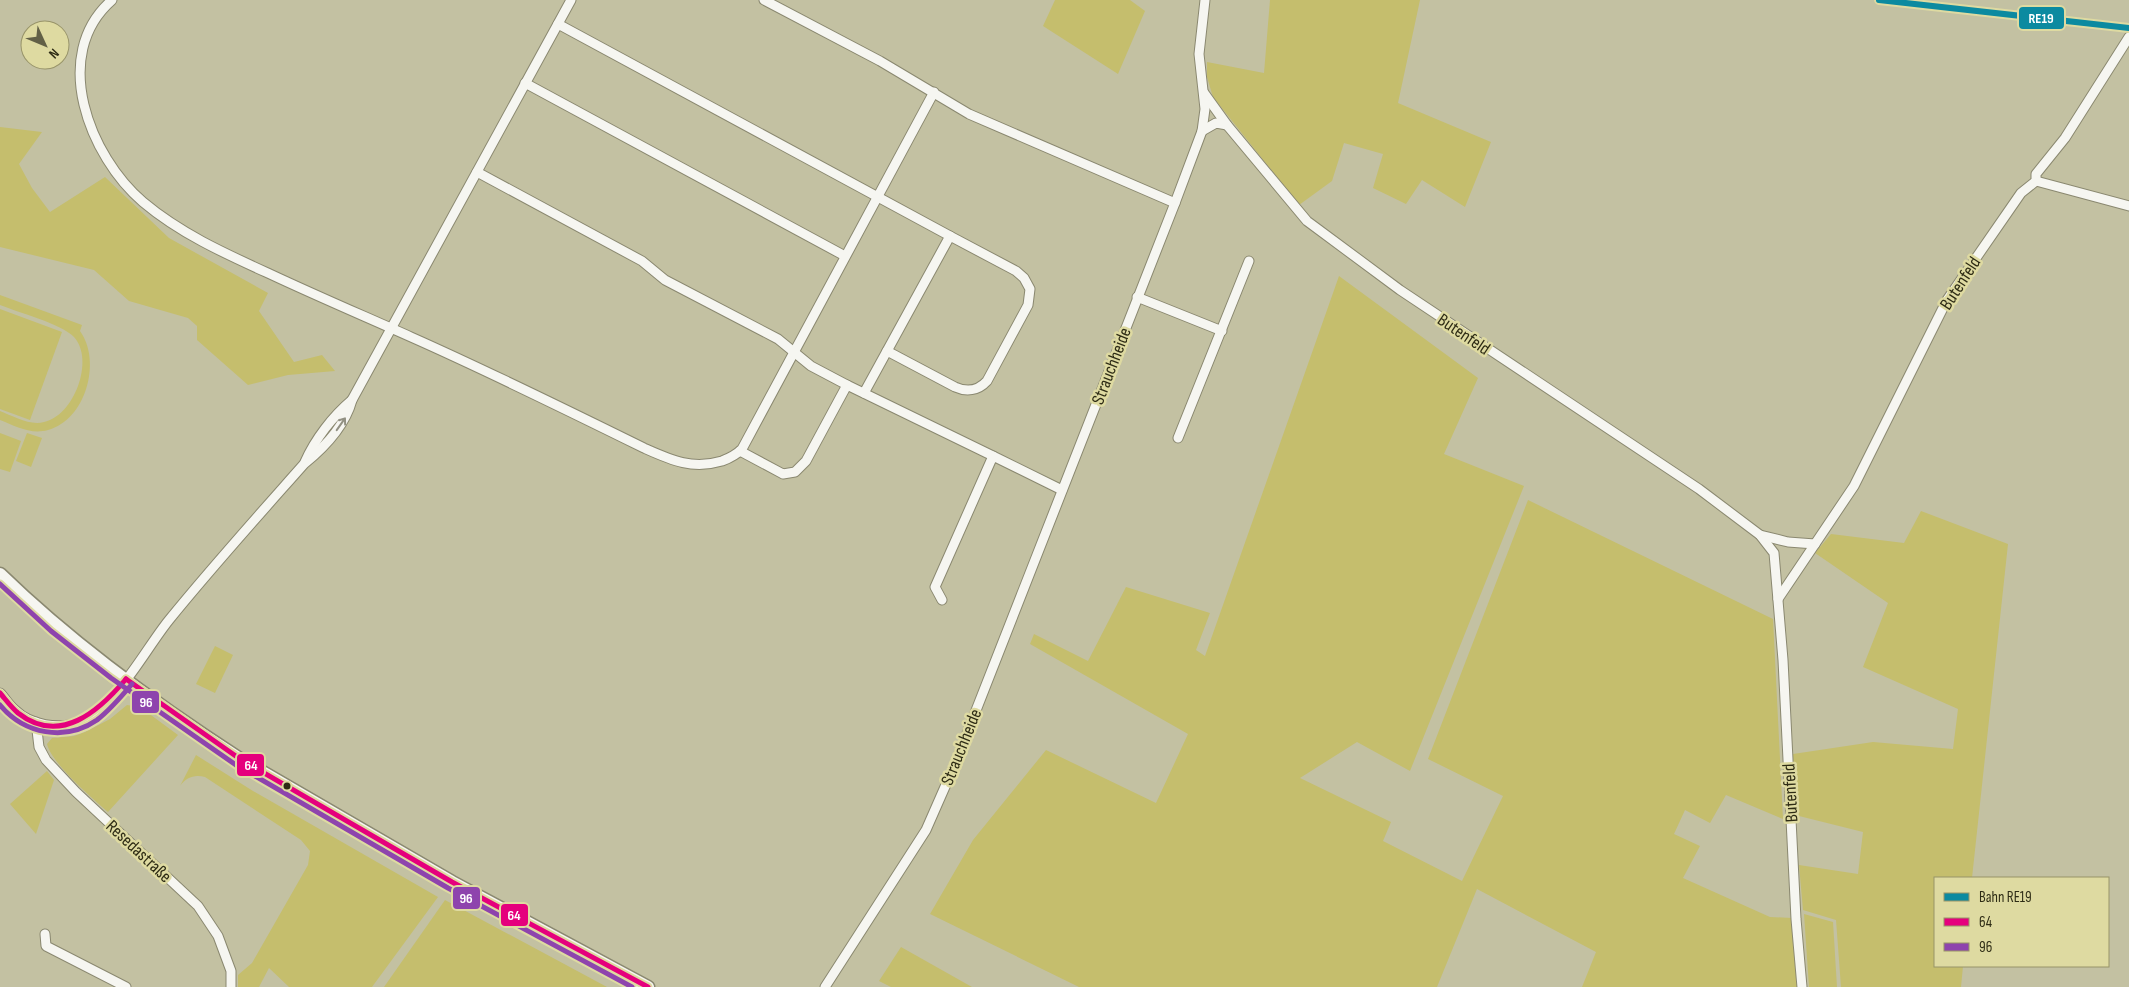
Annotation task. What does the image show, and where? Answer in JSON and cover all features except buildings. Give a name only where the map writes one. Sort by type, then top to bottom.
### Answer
[{"type":"main road","points":[[0,574],[43,614],[126,679],[240,759],[452,882],[648,987]]},
{"type":"street","points":[[112,0],[98,14],[88,36],[80,80],[83,104],[89,126],[108,160],[123,182],[154,211],[205,244],[674,461],[694,466],[728,459],[740,451],[934,92]]},
{"type":"street","points":[[0,693],[15,711],[36,722],[59,726],[84,720],[101,708],[126,679],[169,621],[304,464],[316,454],[339,427],[348,415],[352,400],[571,0]]},
{"type":"street","points":[[764,0],[934,92],[970,114],[1176,203]]},
{"type":"street","name":"Strauchheide","points":[[825,987],[926,830],[955,764],[1176,203],[1202,131],[1205,109],[1199,54],[1205,0]]},
{"type":"street","points":[[558,24],[1020,274],[1028,284],[1030,294],[1024,314],[986,381],[973,390],[955,387],[887,351]]},
{"type":"street","name":"Butenfeld","points":[[1778,599],[1854,486],[1947,300],[2021,193],[2036,181],[2036,174],[2065,138],[2129,37]]},
{"type":"street","points":[[525,83],[846,256]]},
{"type":"street","name":"Butenfeld","points":[[1204,93],[1227,125],[1307,221],[1400,290],[1699,489],[1760,535],[1774,553],[1796,919],[1802,987]]},
{"type":"street","points":[[1202,131],[1216,124],[1227,125]]},
{"type":"street","points":[[477,172],[642,261],[665,280],[778,339],[811,366],[1062,490]]},
{"type":"street","points":[[2036,181],[2129,206]]},
{"type":"street","points":[[864,393],[950,236]]},
{"type":"street","points":[[1178,438],[1249,261]]},
{"type":"street","points":[[1138,297],[1222,331]]},
{"type":"street","points":[[740,451],[783,474],[795,472],[806,461],[847,385]]},
{"type":"street","points":[[942,600],[935,587],[993,456]]},
{"type":"street","name":"Butenfeld","points":[[1760,535],[1788,542],[1815,544]]},
{"type":"street","name":"Resedastraße","points":[[36,722],[39,747],[46,760],[76,792],[198,906],[218,936],[231,971],[231,987]]},
{"type":"street","points":[[44,934],[46,946],[126,987]]},
{"type":"shaded area","points":[[1055,0],[1130,0],[1145,11],[1118,74],[1043,26]]},
{"type":"shaded area","points":[[1270,0],[1420,0],[1398,103],[1491,142],[1465,207],[1422,180],[1406,204],[1373,188],[1383,154],[1344,143],[1332,181],[1299,205],[1213,97],[1207,77],[1207,62],[1264,73]]},
{"type":"shaded area","points":[[0,127],[42,132],[19,164],[32,188],[50,212],[105,177],[169,238],[268,293],[259,311],[294,362],[322,355],[335,371],[288,375],[248,385],[197,340],[197,326],[188,318],[129,301],[94,270],[0,247]]},
{"type":"shaded area","points":[[1339,276],[1478,378],[1444,454],[1524,486],[1410,771],[1357,742],[1300,778],[1391,822],[1383,841],[1462,881],[1503,796],[1428,759],[1528,500],[1773,619],[1783,819],[1726,795],[1710,823],[1685,810],[1674,834],[1700,846],[1683,878],[1770,917],[1792,918],[1798,987],[1582,987],[1596,952],[1477,889],[1437,987],[1079,987],[930,914],[973,840],[1046,750],[1156,803],[1188,734],[1030,644],[1034,634],[1088,661],[1126,587],[1210,613],[1196,650],[1205,656]]},
{"type":"shaded area","points":[[0,295],[82,325],[80,331],[90,358],[90,373],[86,388],[81,402],[72,415],[61,424],[48,430],[29,431],[17,427],[0,420],[0,411],[33,423],[55,418],[72,399],[78,386],[82,372],[80,347],[74,337],[68,332],[0,305]]},
{"type":"shaded area","points":[[0,309],[62,332],[30,420],[0,409]]},
{"type":"shaded area","points":[[0,433],[21,441],[10,472],[0,469]]},
{"type":"shaded area","points":[[27,433],[42,438],[31,467],[16,461]]},
{"type":"shaded area","points":[[1921,511],[2008,544],[1972,877],[1934,877],[1934,967],[1963,967],[1961,987],[1841,987],[1836,920],[1803,910],[1799,865],[1858,874],[1863,832],[1795,815],[1793,754],[1873,742],[1953,749],[1958,709],[1863,667],[1888,603],[1815,553],[1831,534],[1904,543]]},
{"type":"shaded area","points":[[215,646],[233,655],[215,693],[196,684]]},
{"type":"shaded area","points":[[127,705],[140,707],[178,735],[108,812],[64,771],[50,752],[47,744],[52,738],[74,736],[85,732],[110,719]]},
{"type":"shaded area","points":[[196,755],[253,791],[438,897],[372,987],[289,987],[269,968],[259,987],[238,987],[238,975],[252,963],[308,865],[310,851],[301,840],[205,777],[191,777],[180,786]]},
{"type":"shaded area","points":[[47,771],[54,780],[36,834],[10,804]]},
{"type":"shaded area","points":[[445,900],[607,987],[384,987]]},
{"type":"shaded area","points":[[1804,914],[1833,922],[1837,987],[1809,987]]},
{"type":"shaded area","points":[[901,947],[972,987],[891,987],[879,981]]},
{"type":"rail line","name":"RE19","points":[[1879,0],[2129,28]]},
{"type":"transit line","name":"96","points":[[0,584],[51,631],[111,678],[236,765],[448,888],[632,987]]},
{"type":"transit line","name":"64","points":[[126,679],[240,759],[452,882],[648,987]]},
{"type":"transit line","name":"64","points":[[0,693],[18,713],[34,722],[49,726],[64,725],[91,713],[126,679]]},
{"type":"transit line","name":"96","points":[[0,705],[21,723],[33,728],[46,732],[72,731],[85,727],[97,720],[111,708],[132,684]]}]
